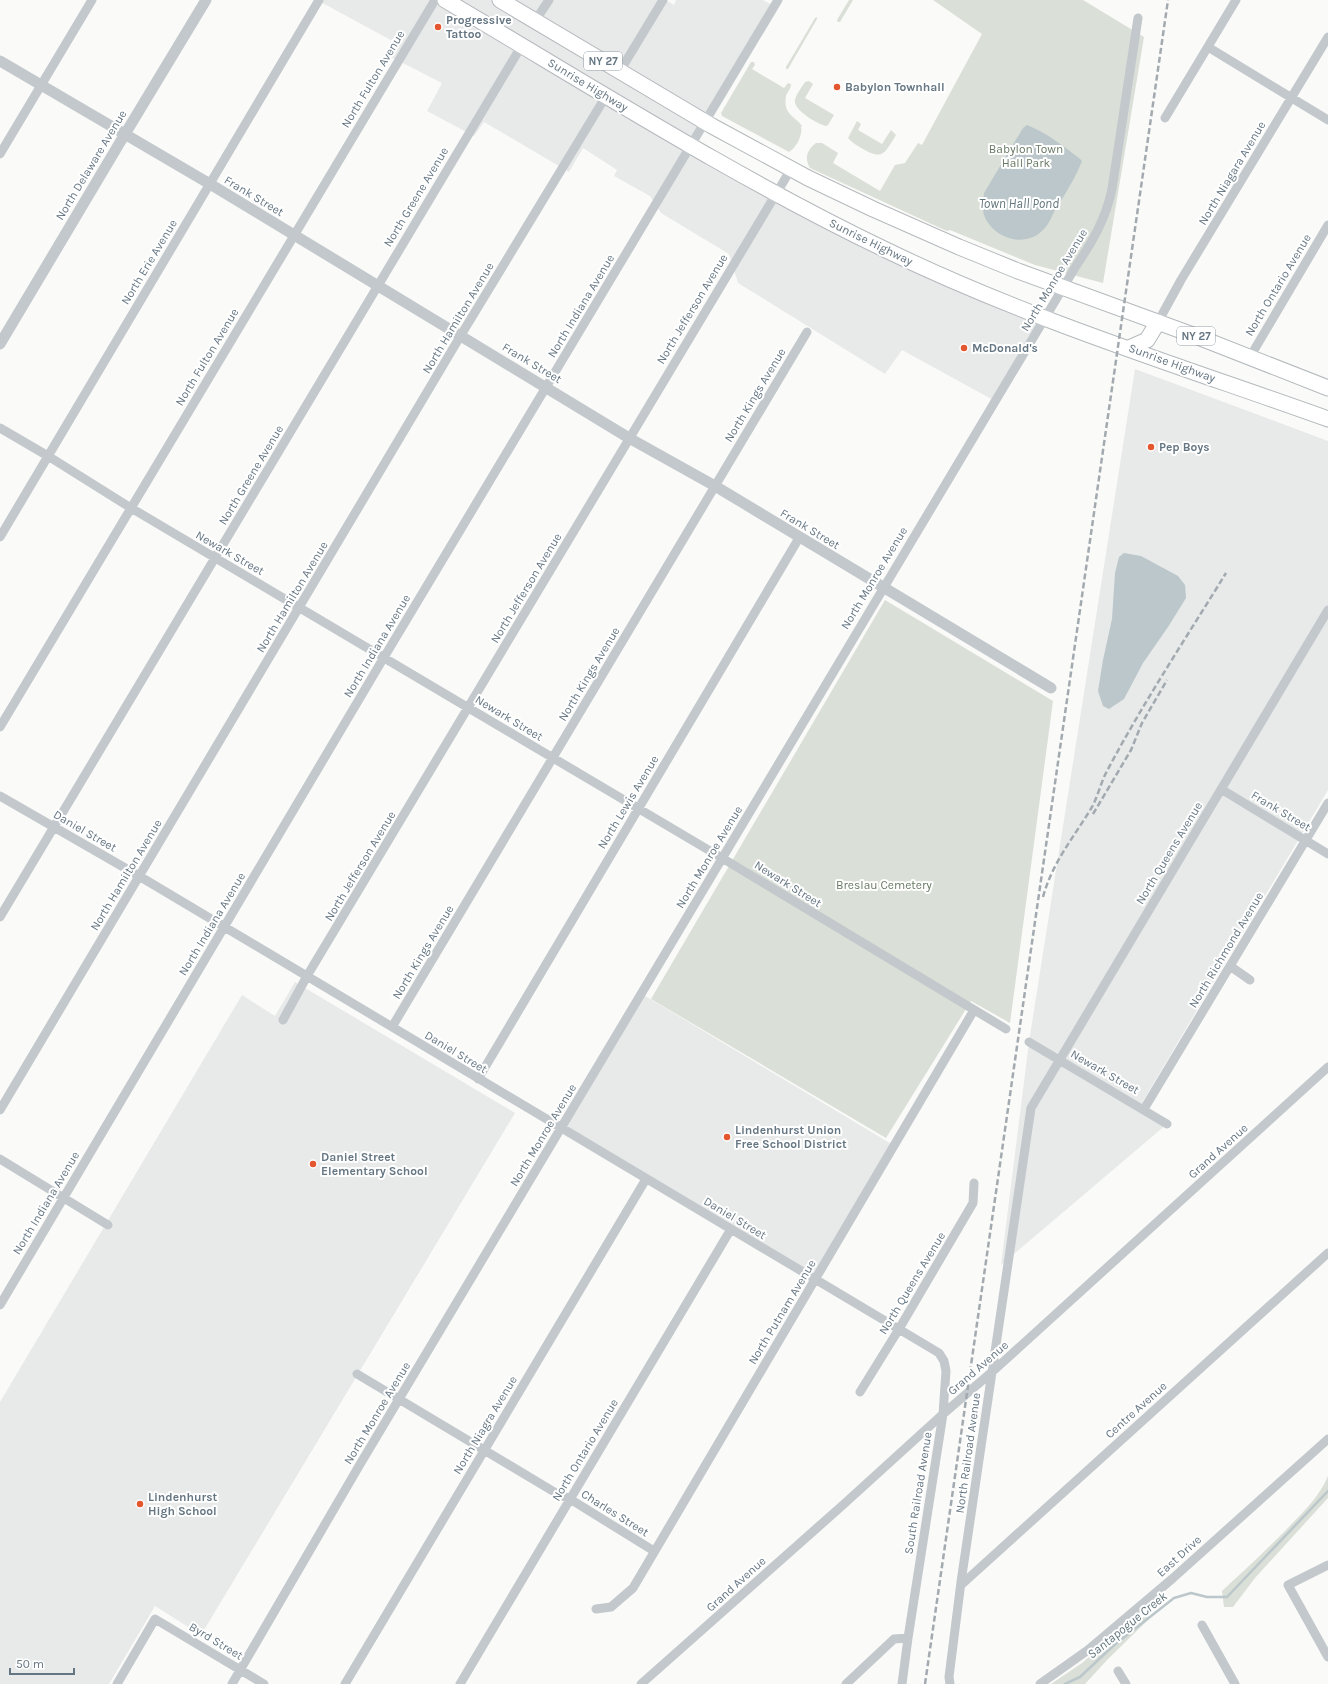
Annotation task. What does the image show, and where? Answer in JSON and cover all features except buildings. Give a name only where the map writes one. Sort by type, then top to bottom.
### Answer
[{"type":"highway","name":"Sunrise Highway","points":[[445,0],[690,147],[775,195],[917,265],[1045,318],[1328,419]]},
{"type":"highway","name":"NY 27","points":[[500,0],[705,122],[791,168],[873,209],[952,244],[1063,288],[1158,322],[1328,388]]},
{"type":"highway","points":[[1129,348],[1147,340],[1158,322]]},
{"type":"street","points":[[0,154],[92,0]]},
{"type":"street","name":"North Delaware Avenue","points":[[0,344],[124,134],[206,0]]},
{"type":"street","name":"North Erie Avenue","points":[[0,537],[319,0]]},
{"type":"street","name":"North Fulton Avenue","points":[[0,727],[434,0]]},
{"type":"street","points":[[535,21],[549,0]]},
{"type":"street","points":[[620,72],[663,0]]},
{"type":"street","name":"North Indiana Avenue","points":[[0,1305],[384,658],[778,0]]},
{"type":"street","points":[[1165,118],[1236,0]]},
{"type":"street","name":"North Monroe Avenue","points":[[232,1684],[399,1400],[883,587],[1093,240],[1106,210],[1112,189],[1138,18]]},
{"type":"street","name":"North Niagara Avenue","points":[[1158,322],[1181,280],[1328,37]]},
{"type":"street","name":"North Greene Avenue","points":[[0,917],[522,45]]},
{"type":"street","points":[[1208,47],[1328,120]]},
{"type":"street","name":"Frank Street","points":[[0,61],[210,184],[629,438],[715,486],[799,538],[1051,688]]},
{"type":"street","name":"North Hamilton Avenue","points":[[0,1110],[461,336],[606,96]]},
{"type":"street","name":"North Jefferson Avenue","points":[[283,1020],[307,976],[469,708],[791,168]]},
{"type":"street","name":"North Ontario Avenue","points":[[1250,357],[1328,225]]},
{"type":"street","name":"North Kings Avenue","points":[[392,1028],[807,332]]},
{"type":"street","name":"Newark Street","points":[[0,428],[131,508],[722,858],[1006,1029]]},
{"type":"street","name":"North Lewis Avenue","points":[[478,1079],[799,538]]},
{"type":"street","name":"North Queens Avenue","points":[[1031,1108],[1328,610]]},
{"type":"street","name":"Frank Street","points":[[1221,789],[1328,854]]},
{"type":"street","name":"Daniel Street","points":[[0,796],[139,876],[224,928],[900,1329]]},
{"type":"street","name":"North Richmond Avenue","points":[[1144,1109],[1328,803]]},
{"type":"street","points":[[1230,966],[1250,980]]},
{"type":"street","name":"North Putnam Avenue","points":[[596,1609],[610,1607],[633,1588],[974,1010]]},
{"type":"street","name":"Newark Street","points":[[1029,1042],[1167,1124]]},
{"type":"street","name":"Grand Avenue","points":[[641,1684],[992,1372],[1328,1067]]},
{"type":"street","name":"North Railroad Avenue","points":[[950,1684],[949,1677],[961,1585],[1031,1108]]},
{"type":"street","points":[[0,1159],[108,1225]]},
{"type":"street","name":"North Niagra Avenue","points":[[345,1684],[646,1179]]},
{"type":"street","name":"North Queens Avenue","points":[[860,1392],[900,1329],[973,1203],[974,1183]]},
{"type":"street","name":"North Ontario Avenue","points":[[460,1684],[731,1229]]},
{"type":"street","name":"Centre Avenue","points":[[961,1585],[1328,1253]]},
{"type":"street","name":"South Railroad Avenue","points":[[900,1329],[939,1353],[944,1360],[946,1377],[943,1414],[902,1684]]},
{"type":"street","name":"Charles Street","points":[[357,1374],[556,1493],[570,1499],[654,1551]]},
{"type":"street","name":"East Drive","points":[[1040,1684],[1088,1650],[1178,1573],[1328,1439]]},
{"type":"street","points":[[1328,1565],[1288,1586],[1328,1657]]},
{"type":"street","name":"Byrd Street","points":[[117,1684],[155,1619],[264,1684]]},
{"type":"street","points":[[1202,1625],[1235,1684]]},
{"type":"street","points":[[846,1684],[894,1639],[908,1638]]},
{"type":"street","points":[[1118,1671],[1126,1684]]},
{"type":"shaded area","points":[[317,0],[666,0],[674,5],[676,0],[763,0],[774,6],[691,146],[775,195],[1045,318],[995,401],[902,350],[885,374],[738,283],[729,254],[661,213],[650,196],[614,176],[617,170],[583,148],[569,172],[484,122],[474,136],[427,111],[442,83],[391,57],[398,44]]},
{"type":"shaded area","points":[[1135,369],[1328,441],[1328,790],[1137,1111],[1167,1124],[1001,1265],[1029,1042]]},
{"type":"shaded area","points":[[295,982],[515,1113],[201,1635],[155,1606],[109,1684],[0,1684],[0,1402],[242,995],[275,1016]]},
{"type":"shaded area","name":"Lindenhurst Union Free School District","points":[[642,994],[893,1145],[815,1279],[562,1128]]},
{"type":"green space","points":[[849,0],[853,0],[840,22],[838,22],[837,20]]},
{"type":"green space","name":"Babylon Town Hall Park","points":[[933,0],[1083,0],[1144,37],[1103,283],[1035,265],[950,230],[947,231],[810,168],[807,161],[807,154],[810,148],[816,143],[822,143],[838,153],[833,163],[880,191],[895,165],[905,163],[918,143],[922,145],[982,34]]},
{"type":"green space","points":[[817,17],[788,69],[786,69],[815,18]]},
{"type":"green space","points":[[751,62],[754,62],[755,65],[752,69],[784,88],[788,83],[791,84],[786,96],[786,107],[790,114],[802,126],[798,141],[794,148],[789,152],[722,116],[721,113]]},
{"type":"green space","points":[[809,81],[813,84],[805,98],[834,115],[826,126],[807,116],[795,104],[798,93],[805,82]]},
{"type":"green space","points":[[857,121],[861,124],[858,130],[882,144],[891,130],[896,135],[883,153],[870,153],[848,138]]},
{"type":"green space","name":"Breslau Cemetery","points":[[885,600],[1053,701],[1010,1023],[971,1001],[886,1138],[651,999]]},
{"type":"green space","points":[[1328,1476],[1328,1498],[1255,1578],[1233,1607],[1224,1607],[1222,1591],[1285,1531],[1315,1499]]},
{"type":"green space","points":[[1152,1616],[1085,1684],[1051,1684],[1082,1663],[1133,1619]]},
{"type":"water","name":"Town Hall Pond","points":[[1027,125],[1054,140],[1082,161],[1046,227],[1037,235],[1028,239],[1019,240],[1002,235],[988,223],[984,215],[983,201],[984,193],[1023,128]]},
{"type":"water","points":[[1124,553],[1141,556],[1178,576],[1185,585],[1186,598],[1143,663],[1124,699],[1109,709],[1103,706],[1098,691],[1112,619],[1115,573],[1119,557]]},
{"type":"waterway","name":"Santapogue Creek","points":[[1065,1684],[1080,1677],[1113,1646],[1174,1598],[1191,1593],[1207,1597],[1227,1597],[1328,1491]]},
{"type":"railway","points":[[925,1684],[1168,0]]},
{"type":"railway","points":[[1043,897],[1058,861],[1092,807],[1105,775],[1121,746],[1226,573]]},
{"type":"railway","points":[[1093,814],[1131,750],[1142,723],[1167,680]]},
{"type":"place","name":"Progressive Tattoo","points":[[438,27]]},
{"type":"place","name":"Babylon Townhall","points":[[837,87]]},
{"type":"place","name":"McDonald's","points":[[964,348]]},
{"type":"place","name":"Pep Boys","points":[[1151,447]]},
{"type":"place","name":"Lindenhurst Union Free School District","points":[[727,1137]]},
{"type":"place","name":"Daniel Street Elementary School","points":[[313,1164]]},
{"type":"place","name":"Lindenhurst High School","points":[[140,1504]]}]
